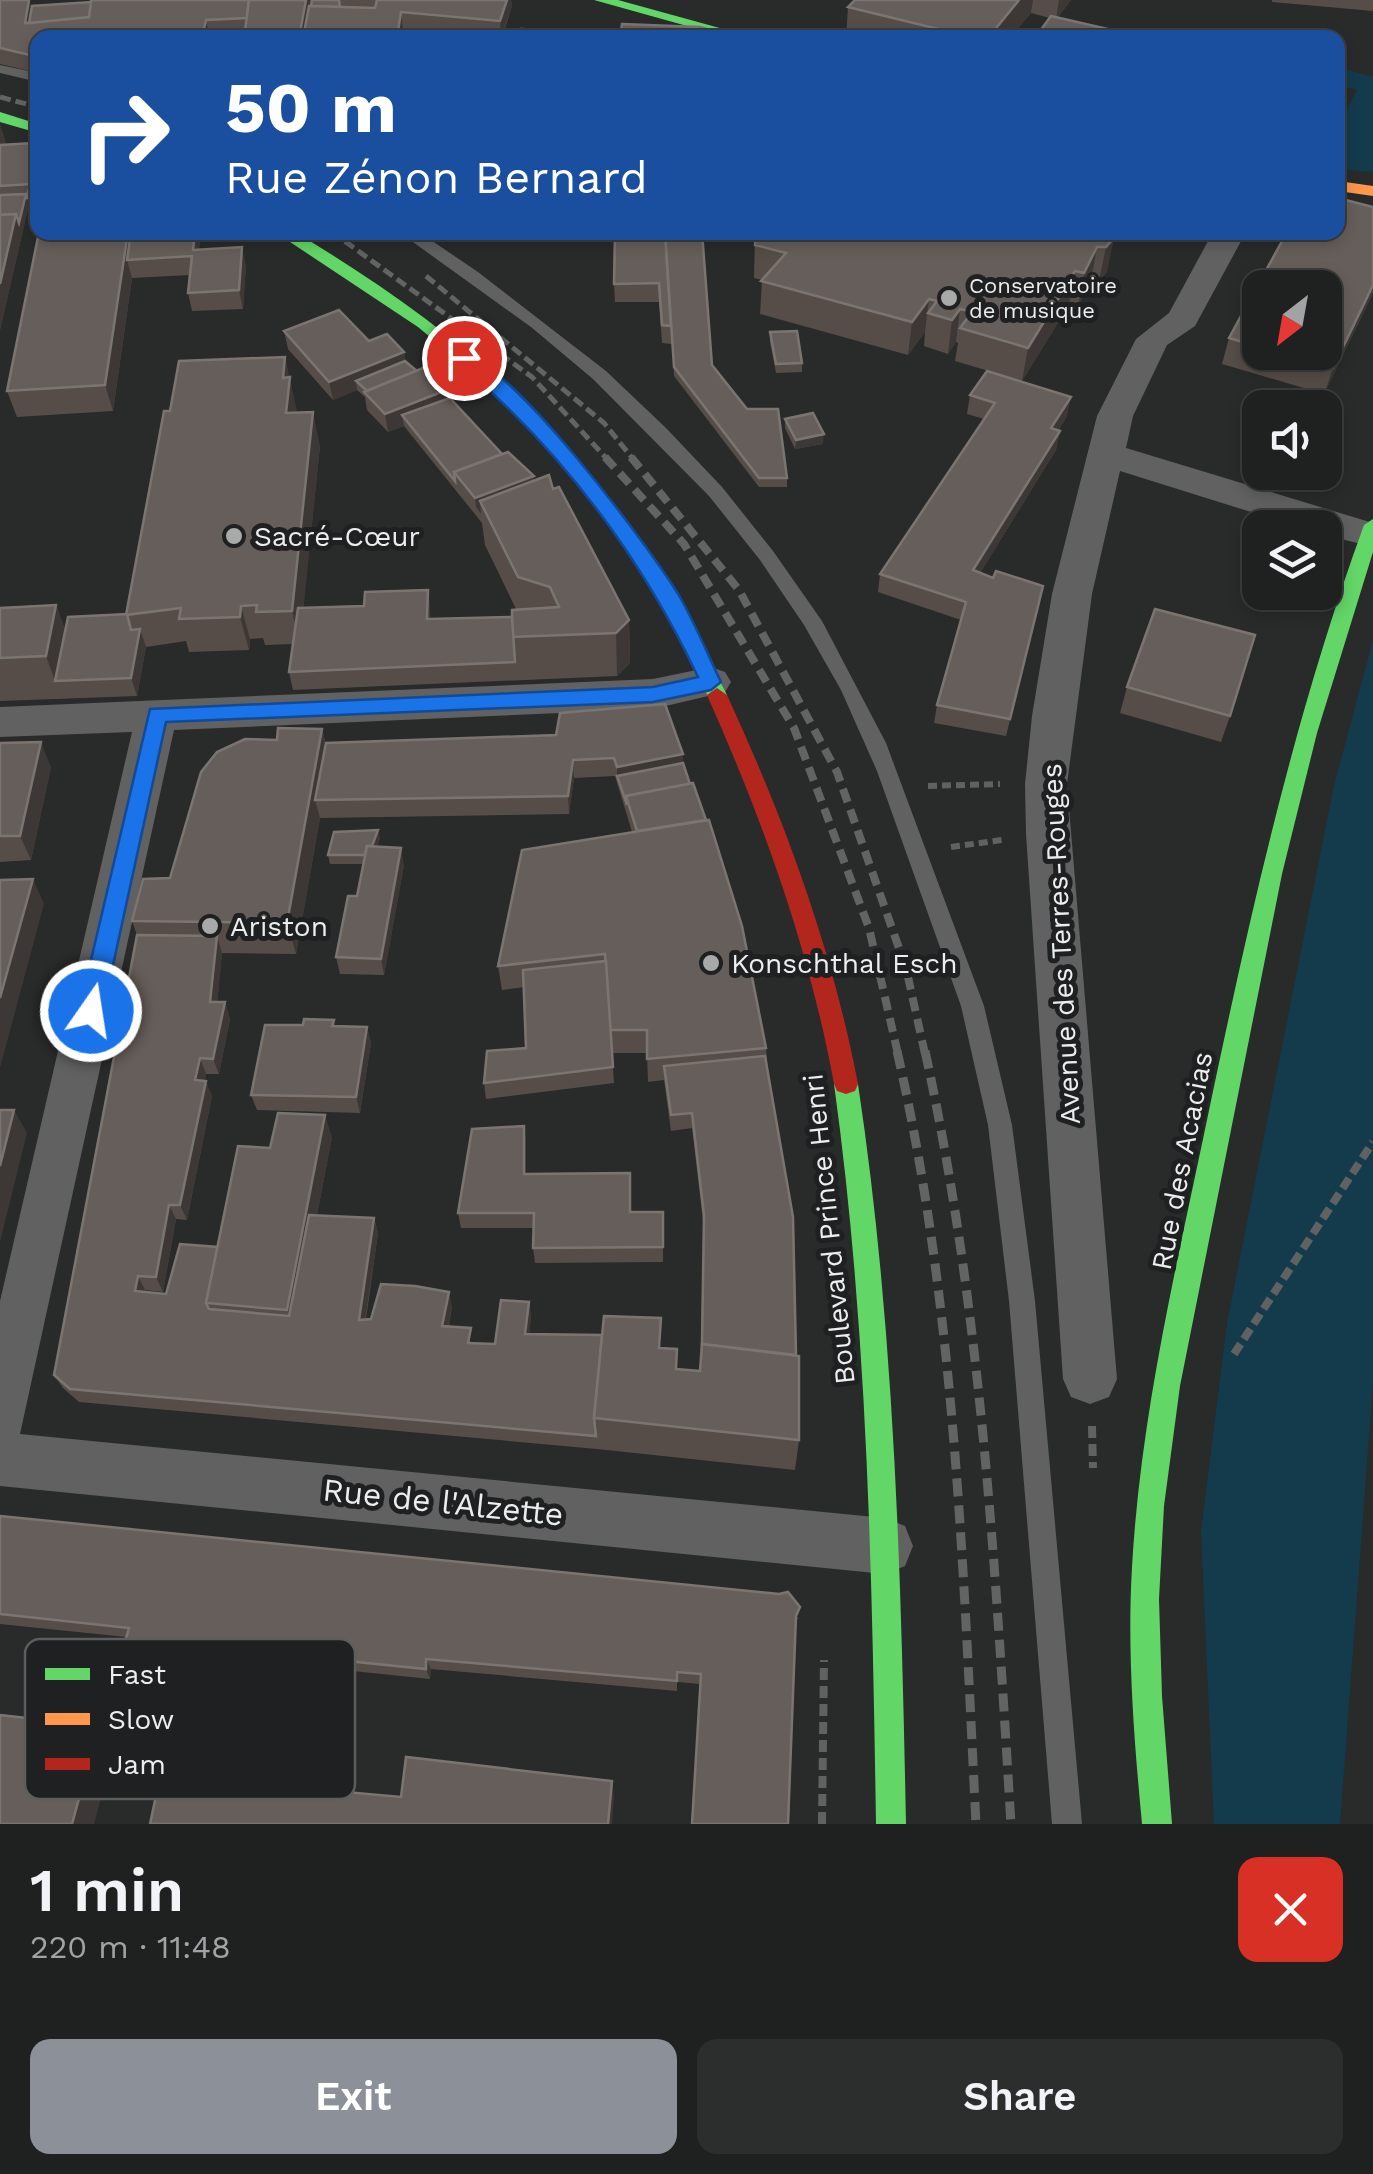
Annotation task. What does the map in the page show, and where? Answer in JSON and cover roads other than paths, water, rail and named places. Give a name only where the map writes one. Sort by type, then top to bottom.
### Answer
[{"type":"main road","points":[[601,0],[718,30]]},
{"type":"main road","points":[[0,117],[30,126]]},
{"type":"main road","points":[[1345,170],[1373,172]]},
{"type":"main road","points":[[1345,187],[1373,191]]},
{"type":"main road","name":"Boulevard Prince Henri","points":[[295,240],[414,316],[514,400],[602,496],[672,600],[767,800],[833,1023],[851,1116],[874,1323],[885,1546],[891,1824]]},
{"type":"main road","name":"Rue des Acacias","points":[[1157,1824],[1145,1691],[1149,1529],[1176,1349],[1254,946],[1294,776],[1369,548]]},
{"type":"street","name":"Avenue des Terres-Rouges","points":[[1090,1380],[1046,784],[1072,594],[1114,416],[1154,339],[1183,320],[1226,240]]},
{"type":"street","points":[[1105,454],[1369,548]]},
{"type":"street","points":[[0,722],[653,694],[711,682]]},
{"type":"street","points":[[0,1418],[158,714]]},
{"type":"street","name":"Rue de l'Alzette","points":[[0,1459],[885,1546]]},
{"type":"lane","points":[[0,68],[30,76]]},
{"type":"lane","points":[[418,240],[514,304],[588,364],[691,464],[776,572],[839,671],[894,786],[981,1035],[997,1112],[1019,1266],[1067,1824]]},
{"type":"railway","points":[[0,97],[30,105]]},
{"type":"railway","points":[[343,240],[532,377],[607,459]]},
{"type":"railway","points":[[426,276],[604,423],[633,459]]},
{"type":"railway","points":[[605,457],[684,544],[794,728],[869,928],[898,1054]]},
{"type":"railway","points":[[631,457],[739,590],[837,772],[906,968],[925,1054]]},
{"type":"railway","points":[[897,1051],[917,1146],[944,1339],[961,1533],[976,1824]]},
{"type":"railway","points":[[925,1051],[973,1339],[992,1532],[1011,1824]]},
{"type":"place","name":"Conservatoire de musique","points":[[949,298]]},
{"type":"place","name":"Sacré-Cœur","points":[[234,536]]},
{"type":"place","name":"Ariston","points":[[210,926]]},
{"type":"place","name":"Konschthal Esch","points":[[711,963]]}]
